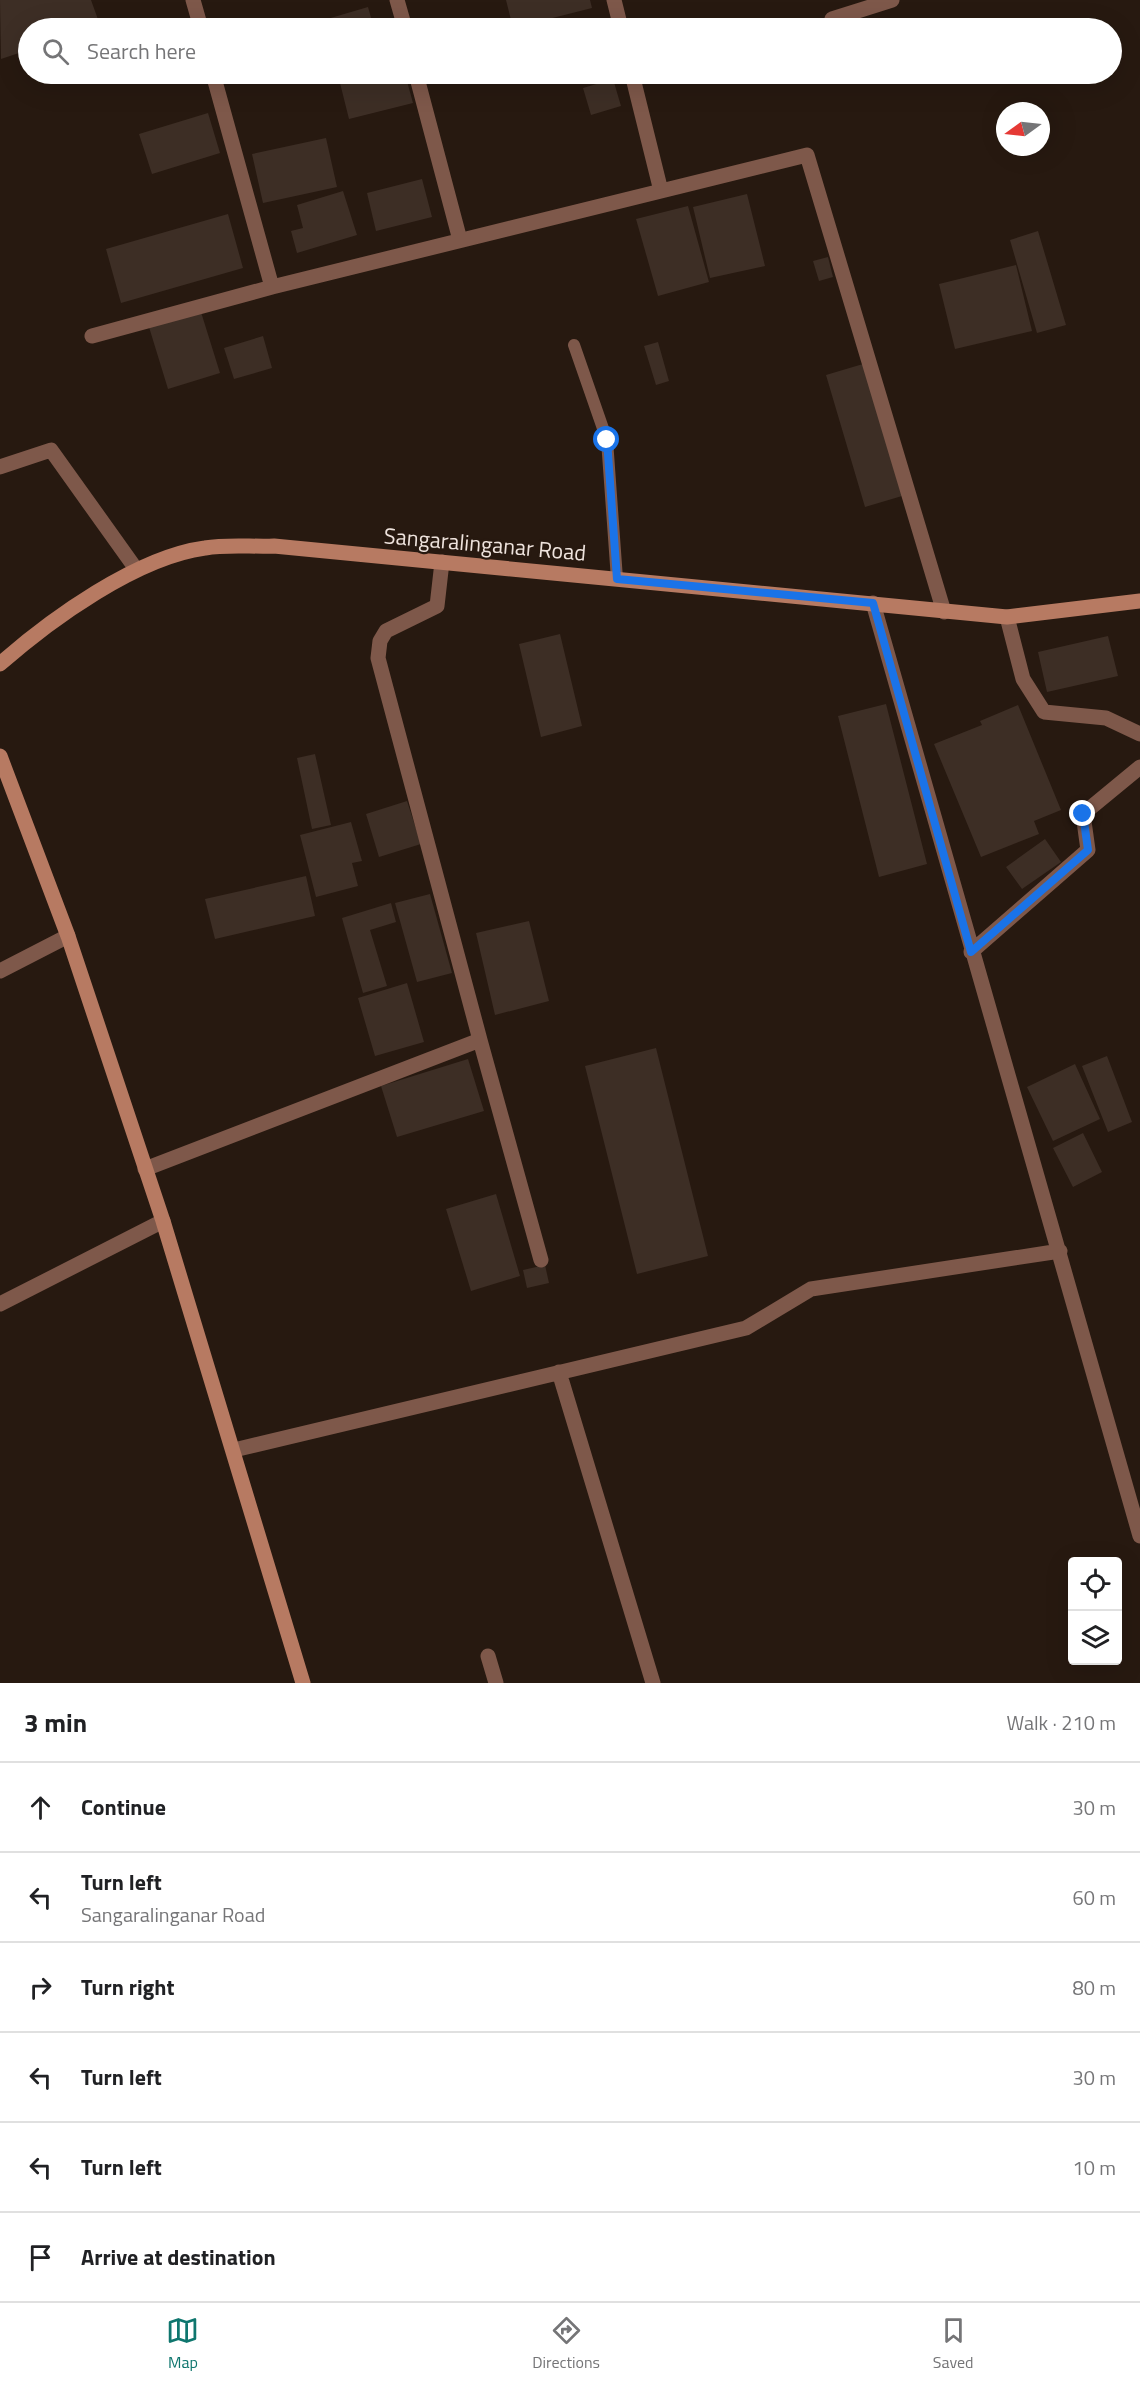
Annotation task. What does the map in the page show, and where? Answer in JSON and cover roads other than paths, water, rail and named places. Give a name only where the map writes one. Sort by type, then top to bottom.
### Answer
[{"type":"main road","name":"Sangaralinganar Road","points":[[0,664],[30,637],[136,568],[205,548],[216,547],[274,546],[1006,617],[1140,601]]},
{"type":"main road","points":[[0,756],[68,936],[163,1221],[303,1683]]},
{"type":"street","points":[[193,0],[198,18]]},
{"type":"street","points":[[397,0],[402,18]]},
{"type":"street","points":[[614,0],[618,18]]},
{"type":"street","points":[[835,18],[892,0]]},
{"type":"street","points":[[216,84],[272,287]]},
{"type":"street","points":[[419,84],[460,240]]},
{"type":"street","points":[[634,84],[661,191]]},
{"type":"street","points":[[92,336],[272,287],[807,155],[944,612]]},
{"type":"street","points":[[0,467],[51,450],[136,568]]},
{"type":"street","points":[[442,562],[437,606],[386,631],[380,641],[378,658],[541,1260]]},
{"type":"street","points":[[873,603],[971,952],[1060,1251],[1140,1536]]},
{"type":"street","points":[[1006,617],[1023,679],[1044,712],[1106,718],[1140,734]]},
{"type":"street","points":[[971,952],[1088,850],[1083,814],[1140,766]]},
{"type":"street","points":[[0,971],[68,936]]},
{"type":"street","points":[[145,1168],[480,1040]]},
{"type":"street","points":[[0,1304],[163,1221]]},
{"type":"street","points":[[234,1450],[746,1328],[812,1289],[1060,1251]]},
{"type":"street","points":[[558,1372],[653,1683]]},
{"type":"street","points":[[488,1656],[496,1683]]},
{"type":"lane","points":[[574,345],[607,440],[617,579]]}]
